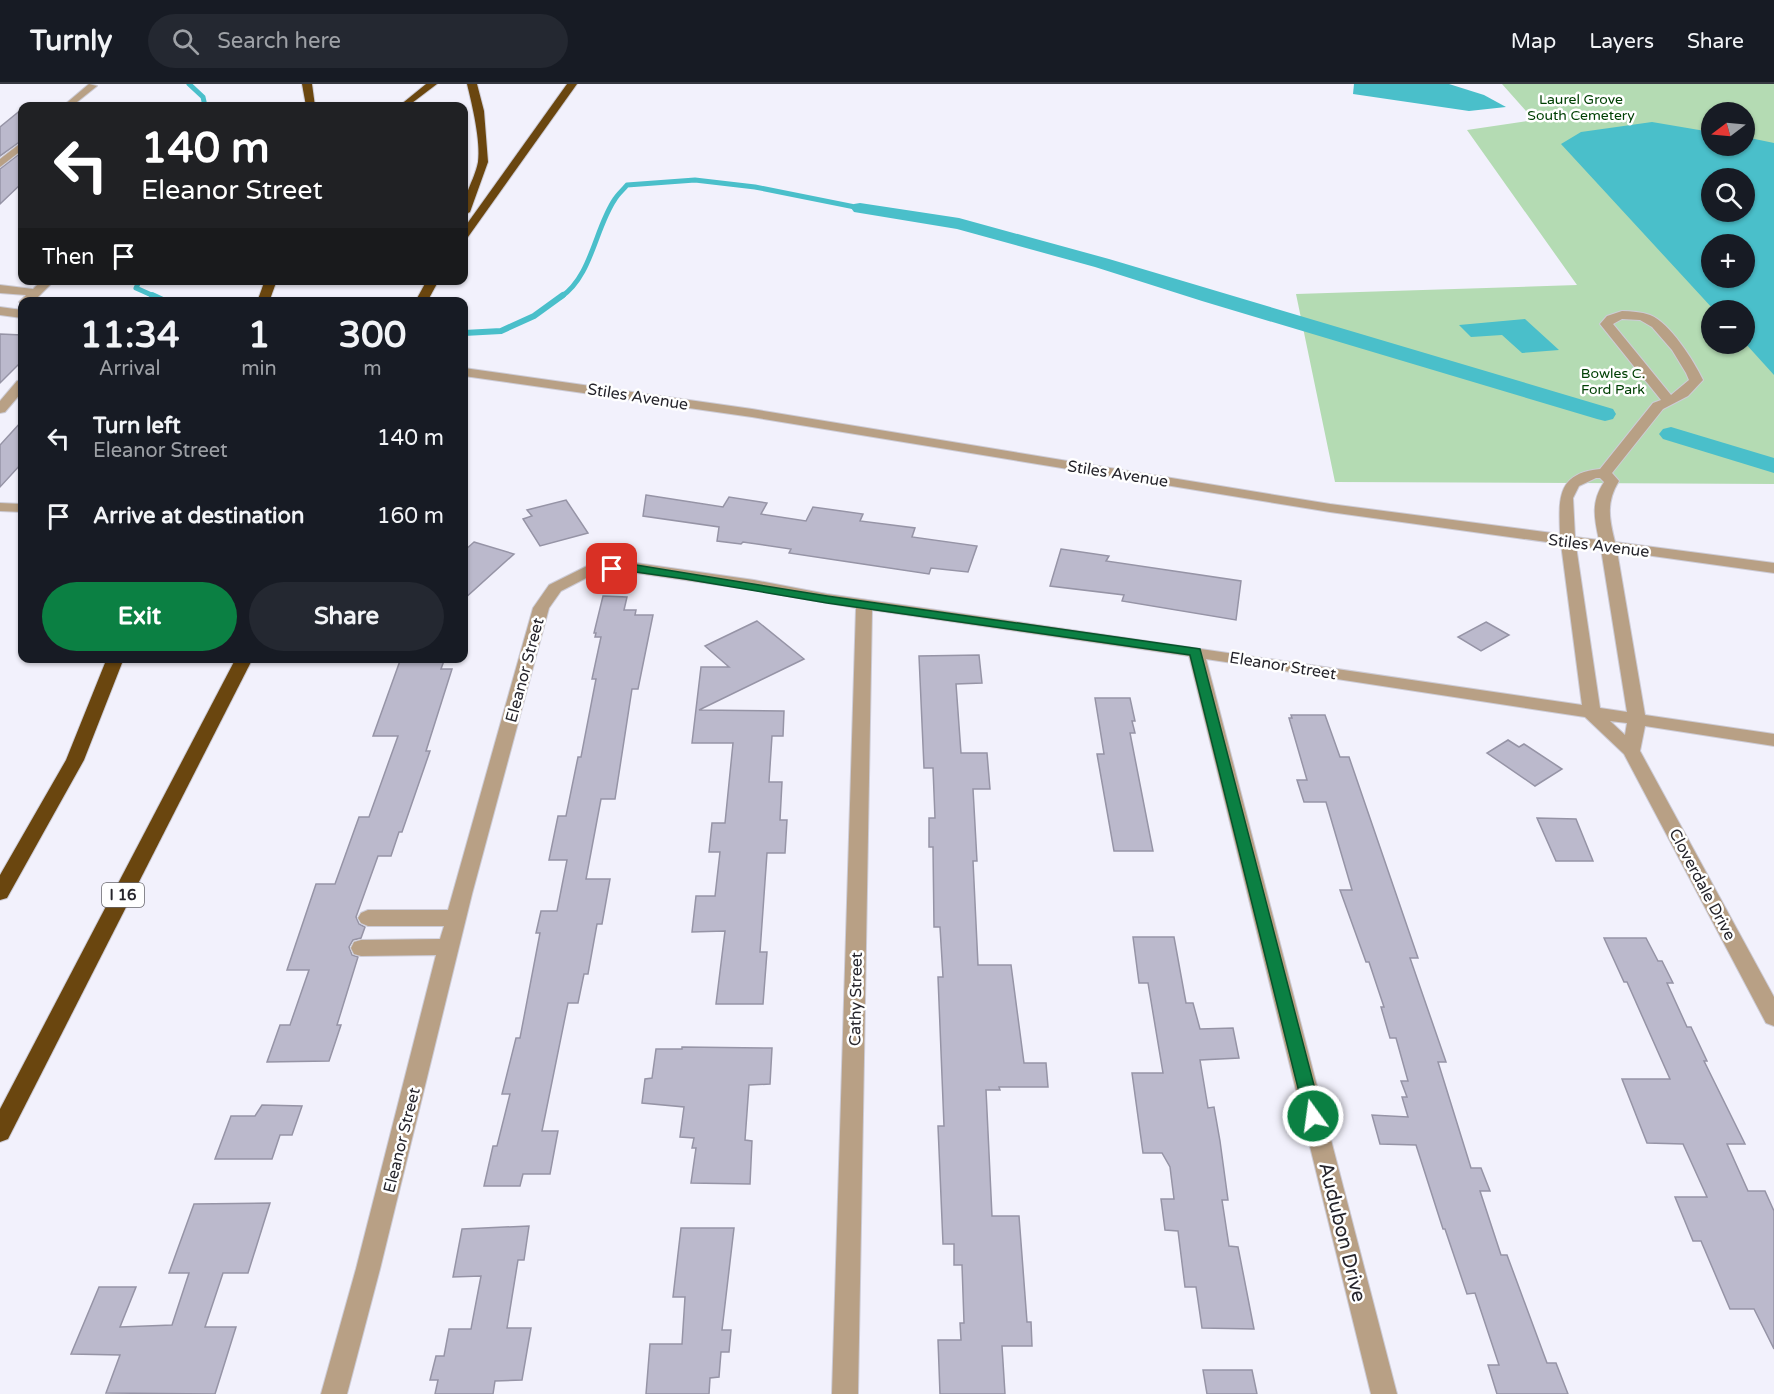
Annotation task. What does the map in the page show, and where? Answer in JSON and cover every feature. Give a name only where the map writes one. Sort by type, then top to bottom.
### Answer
[{"type":"highway","points":[[307,84],[310,102]]},
{"type":"highway","points":[[468,201],[483,162],[479,111],[472,84]]},
{"type":"highway","points":[[468,229],[572,84]]},
{"type":"highway","points":[[408,102],[430,85]]},
{"type":"highway","points":[[0,893],[75,760],[114,663]]},
{"type":"highway","name":"I 16","points":[[0,1132],[242,663]]},
{"type":"street","points":[[73,102],[92,86]]},
{"type":"street","points":[[0,164],[18,148]]},
{"type":"street","points":[[31,297],[44,285]]},
{"type":"street","points":[[0,289],[36,293]]},
{"type":"street","points":[[1592,714],[1568,542],[1566,498],[1573,483],[1593,474],[1604,473],[1658,406],[1669,401],[1686,393],[1696,380],[1691,365],[1649,319],[1634,315],[1619,315],[1609,319],[1606,324],[1669,401]]},
{"type":"street","name":"Stiles Avenue","points":[[468,373],[752,413],[1330,508],[1568,542],[1774,568]]},
{"type":"street","points":[[0,409],[18,389]]},
{"type":"street","points":[[1604,473],[1612,481],[1604,495],[1602,520],[1609,546],[1637,720],[1632,751]]},
{"type":"street","points":[[0,507],[18,507]]},
{"type":"street","name":"Eleanor Street","points":[[334,1394],[368,1269],[456,918],[541,608],[555,588],[589,570],[636,568],[1774,740]]},
{"type":"street","name":"Cathy Street","points":[[845,1394],[864,603]]},
{"type":"street","name":"Audubon Drive","points":[[1196,652],[1384,1394]]},
{"type":"street","name":"Cloverdale Drive","points":[[1592,714],[1632,751],[1774,1017]]},
{"type":"street","points":[[368,918],[456,918]]},
{"type":"street","points":[[361,948],[449,946]]},
{"type":"green space","name":"Bowles C. Ford Park","points":[[1502,84],[1774,84],[1774,484],[1335,482],[1296,294],[1577,285],[1467,130],[1534,120]]},
{"type":"water","points":[[1354,84],[1449,84],[1484,95],[1506,107],[1469,111],[1353,94]]},
{"type":"water","points":[[1652,122],[1701,130],[1701,156],[1755,156],[1755,139],[1774,143],[1774,375],[1755,354],[1755,300],[1705,300],[1561,144],[1581,132]]},
{"type":"water","points":[[1525,319],[1559,350],[1522,353],[1502,335],[1471,337],[1459,325]]},
{"type":"building","points":[[18,112],[18,143],[0,156],[0,127]]},
{"type":"building","points":[[18,155],[18,187],[0,204],[0,169]]},
{"type":"building","points":[[0,334],[18,335],[18,365],[0,383]]},
{"type":"building","points":[[18,425],[18,467],[0,487],[0,445]]},
{"type":"building","points":[[646,495],[723,507],[729,497],[767,503],[761,514],[806,521],[813,507],[863,514],[860,521],[915,528],[912,537],[977,546],[968,572],[931,568],[929,574],[789,553],[791,549],[743,542],[741,544],[717,541],[719,527],[643,516]]},
{"type":"building","points":[[566,500],[588,533],[540,546],[523,519],[532,516],[527,510]]},
{"type":"building","points":[[474,542],[514,554],[468,595],[468,547]]},
{"type":"building","points":[[1061,549],[1109,556],[1106,561],[1241,581],[1236,620],[1122,601],[1124,595],[1050,586]]},
{"type":"building","points":[[603,596],[627,597],[624,610],[636,610],[635,615],[653,615],[638,689],[632,689],[615,799],[601,799],[586,879],[610,879],[602,924],[597,924],[588,974],[584,974],[578,1003],[568,1003],[542,1131],[558,1131],[550,1174],[523,1174],[520,1186],[484,1186],[493,1146],[497,1146],[510,1094],[502,1094],[516,1038],[520,1038],[540,933],[536,933],[541,911],[557,911],[567,860],[549,860],[558,816],[566,816],[578,757],[581,757],[596,679],[592,679],[601,637],[595,637],[596,633],[594,633]]},
{"type":"building","points":[[757,621],[804,659],[699,710],[784,711],[783,736],[772,736],[769,782],[782,782],[780,820],[787,820],[785,853],[767,853],[760,952],[767,952],[763,1004],[716,1004],[725,931],[692,932],[696,896],[715,896],[720,852],[709,852],[712,823],[725,823],[733,743],[692,743],[701,667],[729,667],[705,646]]},
{"type":"building","points":[[1486,622],[1509,635],[1481,651],[1458,637]]},
{"type":"building","points":[[979,655],[982,683],[956,684],[961,753],[987,753],[990,789],[973,789],[977,861],[973,861],[978,965],[1011,965],[1024,1063],[1046,1063],[1048,1087],[999,1087],[1000,1090],[986,1090],[992,1216],[1019,1216],[1027,1322],[1031,1322],[1032,1346],[1002,1346],[1005,1394],[940,1394],[938,1340],[961,1340],[960,1323],[964,1323],[962,1265],[954,1265],[954,1244],[943,1244],[938,1126],[944,1126],[938,977],[943,977],[940,927],[934,927],[933,847],[929,847],[929,818],[935,818],[933,768],[924,768],[919,656]]},
{"type":"building","points":[[399,663],[443,663],[441,669],[452,669],[426,751],[430,751],[402,832],[399,832],[391,856],[378,856],[356,917],[359,924],[365,927],[361,938],[353,940],[349,947],[352,955],[358,957],[337,1025],[341,1025],[329,1061],[267,1062],[280,1025],[290,1025],[309,970],[287,970],[316,884],[335,884],[359,817],[369,817],[398,736],[373,736]]},
{"type":"building","points":[[1095,698],[1130,698],[1135,733],[1130,733],[1153,851],[1114,851],[1097,754],[1104,754]]},
{"type":"building","points":[[1291,715],[1325,715],[1340,757],[1349,757],[1418,958],[1410,958],[1446,1062],[1438,1062],[1471,1168],[1481,1168],[1490,1191],[1480,1191],[1501,1255],[1507,1255],[1547,1363],[1556,1363],[1568,1394],[1497,1394],[1488,1365],[1499,1365],[1475,1293],[1467,1294],[1416,1145],[1380,1144],[1372,1115],[1408,1117],[1402,1097],[1407,1097],[1401,1081],[1408,1081],[1396,1038],[1390,1038],[1381,1007],[1384,1007],[1369,962],[1366,962],[1340,890],[1352,890],[1326,802],[1304,802],[1297,780],[1307,780],[1289,718],[1292,718]]},
{"type":"building","points":[[1508,740],[1519,747],[1524,744],[1562,769],[1535,786],[1487,753]]},
{"type":"building","points":[[1537,818],[1576,819],[1593,861],[1556,861]]},
{"type":"building","points":[[1133,937],[1174,937],[1186,1003],[1193,1003],[1200,1029],[1233,1028],[1239,1058],[1200,1060],[1208,1108],[1214,1107],[1220,1141],[1228,1200],[1222,1200],[1229,1246],[1238,1247],[1254,1329],[1202,1328],[1196,1287],[1185,1287],[1178,1231],[1165,1230],[1161,1199],[1174,1199],[1170,1167],[1162,1153],[1143,1153],[1132,1073],[1163,1073],[1148,983],[1139,983]]},
{"type":"building","points":[[1604,938],[1646,938],[1658,961],[1662,961],[1673,983],[1667,983],[1687,1027],[1691,1027],[1707,1061],[1704,1061],[1745,1144],[1727,1144],[1748,1191],[1765,1191],[1774,1211],[1774,1349],[1754,1309],[1730,1309],[1701,1241],[1693,1241],[1675,1197],[1707,1197],[1683,1144],[1647,1143],[1622,1079],[1670,1079],[1627,982],[1624,982]]},
{"type":"building","points":[[682,1047],[772,1048],[770,1084],[749,1085],[745,1140],[752,1141],[750,1184],[691,1183],[696,1148],[692,1148],[694,1138],[680,1137],[684,1107],[642,1103],[645,1079],[652,1078],[656,1049],[682,1049]]},
{"type":"building","points":[[262,1105],[302,1106],[292,1135],[280,1135],[272,1159],[215,1159],[231,1116],[255,1116]]},
{"type":"building","points":[[270,1203],[248,1273],[223,1273],[205,1327],[236,1327],[215,1394],[106,1393],[120,1355],[71,1354],[99,1287],[136,1287],[120,1327],[172,1325],[189,1273],[169,1273],[194,1204]]},
{"type":"building","points":[[529,1226],[524,1260],[518,1260],[507,1328],[531,1328],[522,1380],[495,1381],[493,1394],[435,1394],[438,1380],[430,1380],[436,1356],[444,1356],[449,1329],[471,1329],[481,1276],[453,1277],[462,1229]]},
{"type":"building","points":[[681,1228],[734,1228],[722,1330],[731,1330],[729,1352],[721,1352],[719,1377],[710,1378],[709,1394],[646,1394],[650,1344],[682,1344],[685,1297],[673,1297]]},
{"type":"building","points":[[1203,1370],[1252,1370],[1257,1394],[1207,1394]]},
{"type":"waterway","points":[[189,84],[203,97],[204,102]]},
{"type":"waterway","points":[[561,297],[580,277],[608,211],[616,197],[627,185],[695,180],[755,187],[860,208]]},
{"type":"waterway","points":[[860,208],[959,224],[1102,263],[1605,414]]},
{"type":"waterway","points":[[138,285],[136,288],[156,297]]},
{"type":"waterway","points":[[152,295],[156,297]]},
{"type":"waterway","points":[[468,333],[501,331],[534,316],[563,295]]},
{"type":"waterway","points":[[1671,434],[1774,466]]},
{"type":"route","points":[[612,569],[636,568],[754,585],[827,599],[1196,652],[1313,1116]]},
{"type":"park label","name":"Laurel Grove South Cemetery","points":[[1581,108]]}]
